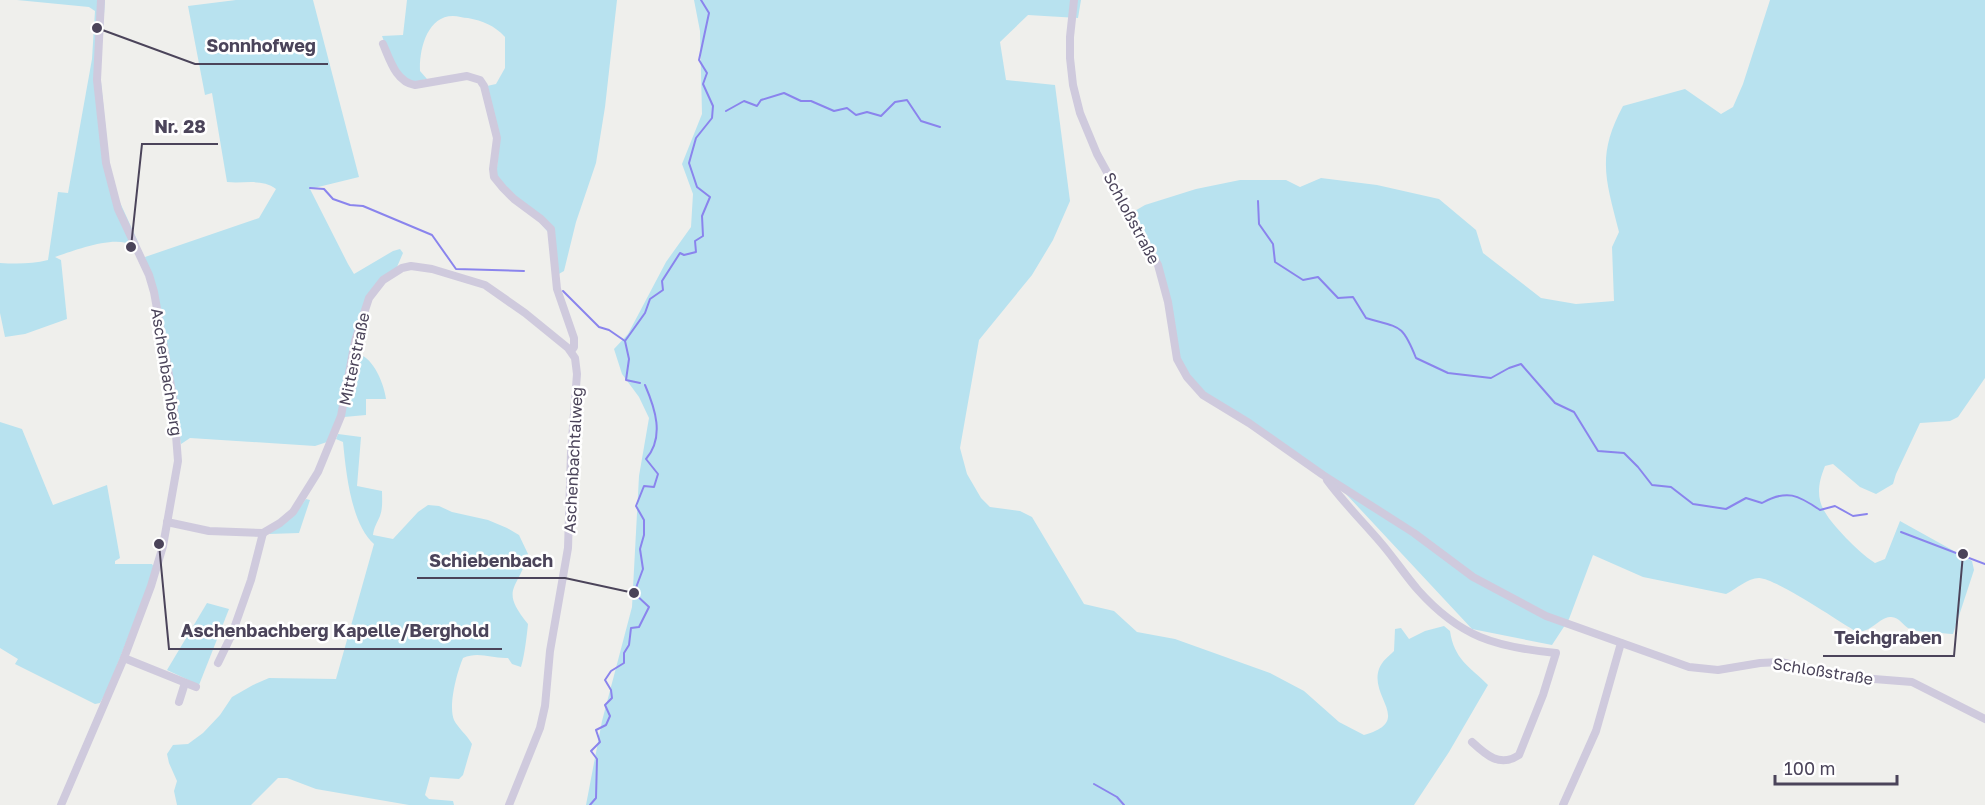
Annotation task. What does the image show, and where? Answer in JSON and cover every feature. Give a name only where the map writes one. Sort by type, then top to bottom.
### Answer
[{"type":"street","name":"Aschenbachberg","points":[[62,805],[124,658],[159,561],[178,460],[173,398],[154,292],[149,275],[118,208],[106,163],[97,80],[102,0]]},
{"type":"street","name":"Schloßstraße","points":[[1074,0],[1070,58],[1076,100],[1097,154],[1158,265],[1168,302],[1175,351],[1181,368],[1194,387],[1203,395],[1414,534],[1473,577],[1546,616],[1672,662],[1706,670],[1782,662],[1836,676],[1912,682],[1985,719]]},
{"type":"street","name":"Aschenbachtalweg","points":[[382,44],[398,76],[408,84],[416,85],[467,76],[480,80],[484,86],[497,138],[493,169],[495,179],[514,199],[551,229],[557,289],[574,338],[573,355],[577,374],[571,453],[568,548],[550,651],[546,706],[540,728],[509,805]]},
{"type":"street","name":"Mitterstraße","points":[[263,533],[293,512],[318,472],[344,406],[354,348],[365,308],[377,285],[398,269],[419,266],[480,282],[525,314],[573,355]]},
{"type":"street","name":"Schloßstraße","points":[[1323,475],[1344,503],[1381,543],[1420,591],[1456,624],[1498,645],[1517,650],[1556,653],[1539,705],[1518,755],[1511,760],[1497,760],[1487,756],[1472,742]]},
{"type":"street","points":[[167,522],[209,531],[263,533],[251,580],[232,634],[218,663]]},
{"type":"street","points":[[1563,805],[1596,731],[1621,643]]},
{"type":"street","points":[[124,658],[196,687]]},
{"type":"street","points":[[179,702],[185,683]]},
{"type":"shaded area","points":[[17,0],[105,0],[100,72],[109,162],[117,196],[139,244],[133,246],[126,243],[106,243],[55,257],[61,260],[67,319],[25,334],[5,337],[0,313],[0,263],[48,260],[58,192],[68,193],[92,59],[95,11],[89,7]]},
{"type":"shaded area","points":[[236,0],[313,0],[359,177],[310,189],[354,274],[393,251],[400,249],[403,253],[397,267],[371,290],[344,397],[330,441],[315,446],[190,438],[181,444],[145,257],[259,218],[276,189],[259,182],[227,182],[212,93],[205,95],[188,6]]},
{"type":"shaded area","points":[[407,0],[617,0],[596,163],[576,222],[564,271],[557,275],[554,239],[523,203],[496,177],[499,148],[487,86],[496,84],[505,68],[505,37],[479,21],[455,16],[444,18],[431,28],[423,44],[420,71],[427,79],[414,82],[407,80],[394,63],[382,36],[403,35]]},
{"type":"shaded area","points":[[694,0],[1081,0],[1078,18],[1028,15],[1000,42],[1006,80],[1055,85],[1070,201],[1053,240],[1032,275],[979,340],[960,448],[967,474],[981,498],[990,507],[1020,511],[1032,517],[1084,604],[1114,611],[1137,632],[1175,639],[1270,673],[1304,691],[1339,722],[1364,735],[1379,729],[1386,723],[1388,716],[1379,690],[1379,669],[1394,651],[1395,629],[1401,628],[1409,639],[1425,631],[1444,626],[1450,631],[1459,655],[1488,685],[1449,752],[1414,805],[586,805],[602,721],[632,607],[639,476],[649,418],[639,397],[622,374],[614,349],[628,334],[666,262],[691,227],[693,194],[682,164],[702,114],[700,31]]},
{"type":"shaded area","points":[[1770,0],[1985,0],[1985,378],[1958,417],[1950,421],[1920,423],[1893,484],[1876,494],[1860,487],[1833,464],[1825,466],[1819,488],[1819,497],[1831,521],[1856,548],[1875,563],[1885,559],[1900,521],[1972,561],[1974,570],[1953,634],[1914,630],[1907,628],[1896,618],[1890,617],[1868,629],[1857,632],[1768,580],[1759,578],[1751,580],[1726,594],[1643,577],[1593,555],[1569,619],[1552,645],[1472,629],[1346,494],[1196,386],[1180,358],[1170,301],[1133,212],[1145,205],[1196,189],[1240,180],[1286,180],[1300,187],[1321,178],[1377,185],[1439,199],[1476,230],[1483,253],[1541,298],[1576,304],[1614,301],[1612,247],[1619,232],[1607,182],[1606,154],[1609,139],[1623,106],[1685,89],[1721,114],[1733,107],[1743,84]]},
{"type":"shaded area","points":[[359,354],[374,366],[386,399],[366,399],[366,415],[344,417],[355,358]]},
{"type":"shaded area","points":[[0,422],[22,429],[53,505],[107,485],[120,558],[115,561],[115,564],[152,564],[155,569],[100,703],[95,704],[15,664],[18,659],[0,648]]},
{"type":"shaded area","points":[[338,434],[361,437],[357,486],[382,491],[381,513],[373,535],[393,539],[418,512],[428,505],[488,520],[519,535],[528,554],[513,589],[514,603],[528,624],[521,667],[512,664],[508,658],[475,655],[463,658],[454,689],[452,714],[472,744],[463,775],[459,779],[430,777],[425,795],[429,799],[453,801],[454,805],[409,805],[316,789],[287,778],[278,778],[251,805],[177,805],[174,791],[177,781],[167,754],[173,745],[188,744],[203,733],[220,715],[232,697],[269,678],[336,679],[374,544],[366,535],[355,511],[348,482],[343,442],[336,439]]},
{"type":"shaded area","points":[[306,499],[310,500],[299,533],[269,534],[295,514]]},
{"type":"shaded area","points":[[207,603],[229,609],[199,685],[167,670]]},
{"type":"waterway","points":[[640,383],[626,380],[629,359],[625,341],[645,313],[650,299],[663,290],[662,281],[680,253],[684,255],[696,252],[695,241],[703,236],[702,216],[710,197],[697,187],[689,163],[696,138],[712,118],[713,106],[703,84],[707,73],[699,60],[709,13],[701,0]]},
{"type":"waterway","points":[[726,111],[744,101],[757,106],[761,100],[784,93],[834,111],[847,108],[856,115],[867,112],[881,116],[895,102],[907,100],[921,121],[940,127]]},
{"type":"waterway","points":[[310,188],[324,189],[333,199],[350,205],[363,206],[432,235],[456,269],[524,271]]},
{"type":"waterway","points":[[1258,201],[1259,224],[1273,244],[1275,262],[1303,280],[1318,277],[1338,298],[1353,297],[1366,318],[1398,329],[1407,338],[1416,358],[1448,373],[1491,378],[1521,364],[1555,403],[1574,412],[1598,451],[1624,453],[1652,485],[1671,487],[1693,504],[1726,509],[1746,498],[1762,503],[1786,495],[1799,498],[1820,510],[1835,506],[1853,516],[1867,514]]},
{"type":"waterway","points":[[563,291],[599,327],[609,330],[625,341]]},
{"type":"waterway","points":[[590,805],[596,798],[597,759],[591,751],[600,742],[596,730],[606,725],[610,716],[605,705],[612,698],[611,690],[605,680],[611,671],[624,663],[624,653],[629,645],[631,628],[639,627],[649,607],[634,593],[643,569],[640,549],[644,535],[644,520],[636,506],[644,486],[654,487],[658,474],[646,459],[652,450],[657,432],[655,413],[645,385]]},
{"type":"waterway","points":[[1901,532],[1985,564]]},
{"type":"waterway","points":[[1094,784],[1117,797],[1124,805]]},
{"type":"place","name":"Sonnhofweg","points":[[97,28]]},
{"type":"place","name":"Nr. 28","points":[[131,247]]},
{"type":"place","name":"Aschenbachberg Kapelle/Berghold","points":[[159,544]]},
{"type":"place","name":"Teichgraben","points":[[1963,554]]},
{"type":"place","name":"Schiebenbach","points":[[634,593]]}]
